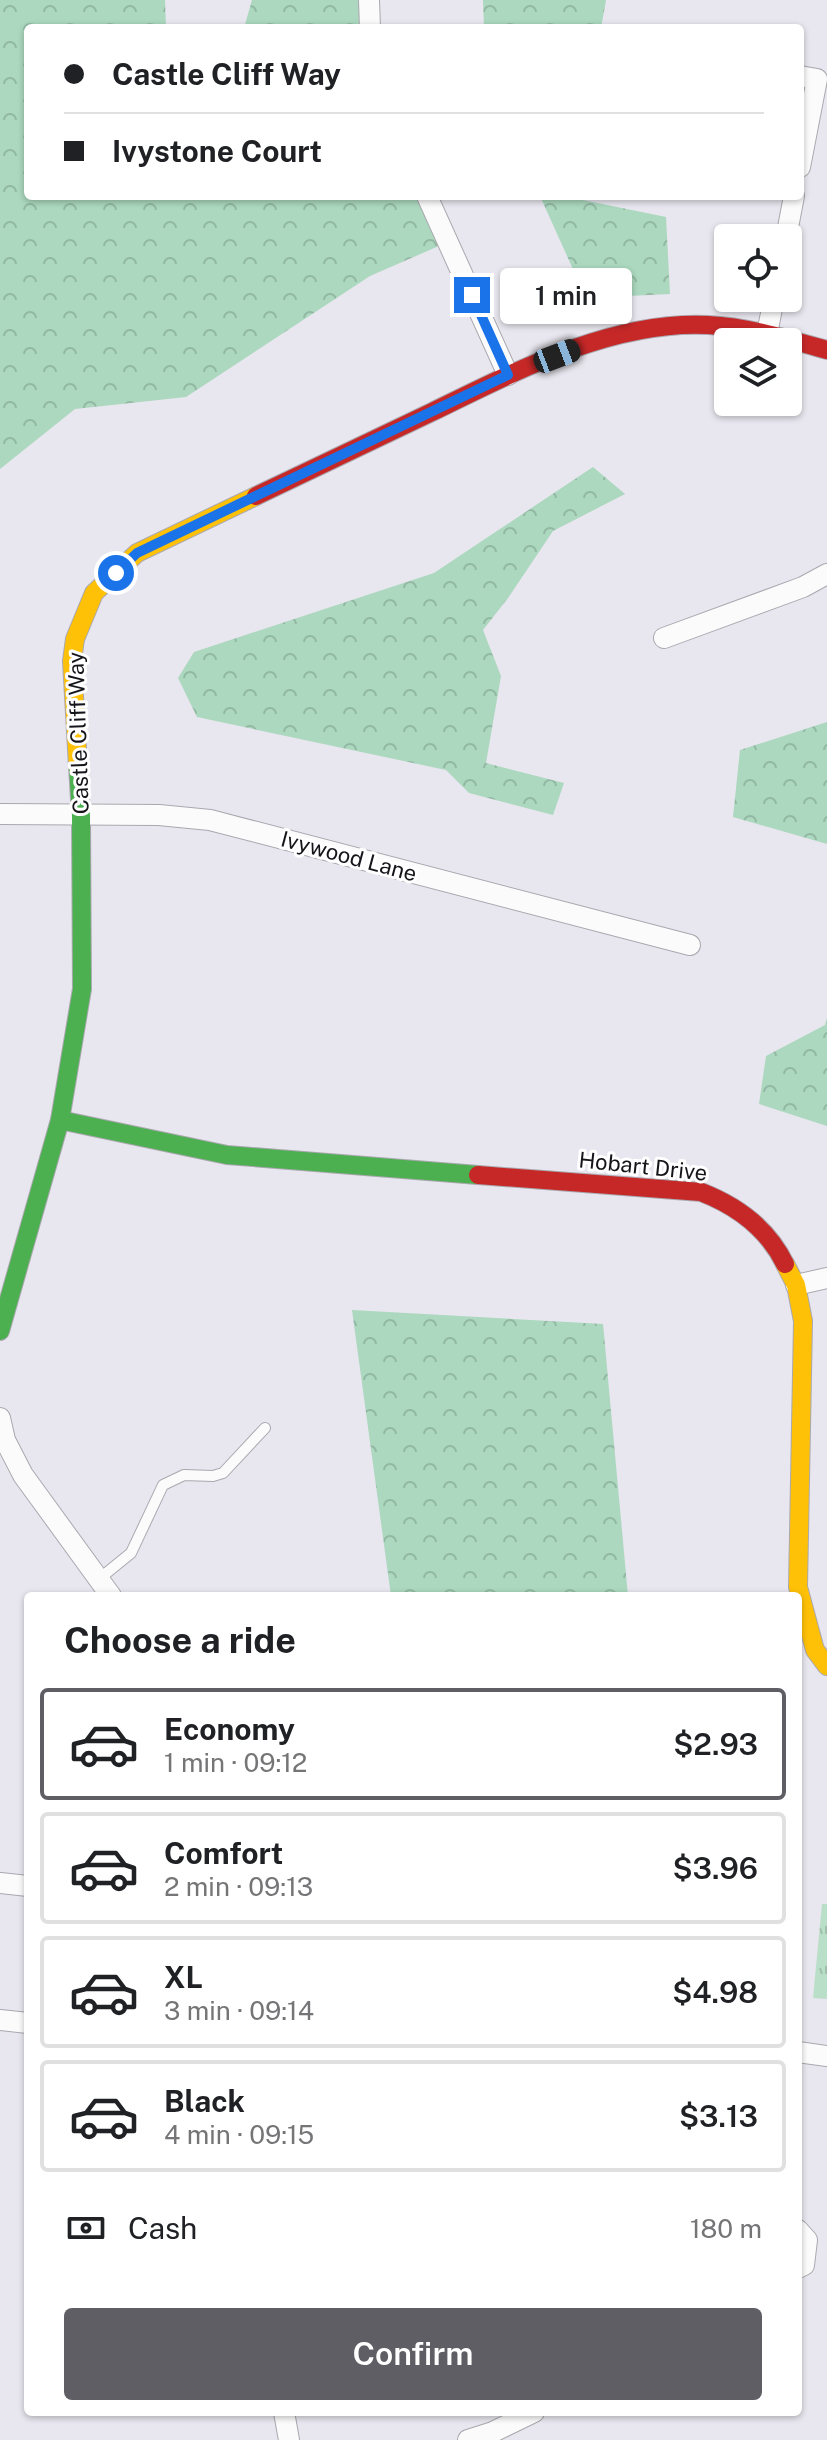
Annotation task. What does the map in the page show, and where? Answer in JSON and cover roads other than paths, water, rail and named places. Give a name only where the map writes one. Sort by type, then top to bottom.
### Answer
[{"type":"street","points":[[369,0],[370,24]]},
{"type":"street","points":[[804,77],[817,79],[804,144]]},
{"type":"street","points":[[429,200],[508,375]]},
{"type":"street","points":[[789,224],[793,200]]},
{"type":"street","name":"Castle Cliff Way","points":[[0,1331],[60,1120],[82,989],[81,816],[72,661],[75,639],[94,593],[137,553],[508,375],[607,337],[667,327],[708,325],[728,328]]},
{"type":"street","name":"Castle Cliff Way","points":[[802,343],[827,350]]},
{"type":"street","points":[[664,638],[803,587],[827,574]]},
{"type":"street","name":"Ivywood Lane","points":[[0,814],[159,815],[210,820],[690,945]]},
{"type":"street","name":"Hobart Drive","points":[[60,1120],[227,1155],[701,1192],[729,1203],[755,1224],[780,1253],[796,1285],[803,1321],[799,1592]]},
{"type":"street","points":[[796,1285],[827,1278]]},
{"type":"street","points":[[0,1418],[5,1440],[23,1475],[105,1588]]},
{"type":"street","name":"Hobart Drive","points":[[802,1602],[815,1650],[827,1666]]},
{"type":"street","points":[[0,1883],[24,1886]]},
{"type":"street","points":[[0,2020],[24,2023]]},
{"type":"street","points":[[802,2053],[827,2056]]},
{"type":"street","points":[[802,2234],[807,2240],[802,2266]]},
{"type":"street","points":[[285,2416],[289,2440]]},
{"type":"street","points":[[468,2440],[526,2416]]},
{"type":"lane","points":[[105,1588],[131,1553],[163,1485],[184,1475],[213,1476],[223,1473],[265,1428]]}]
